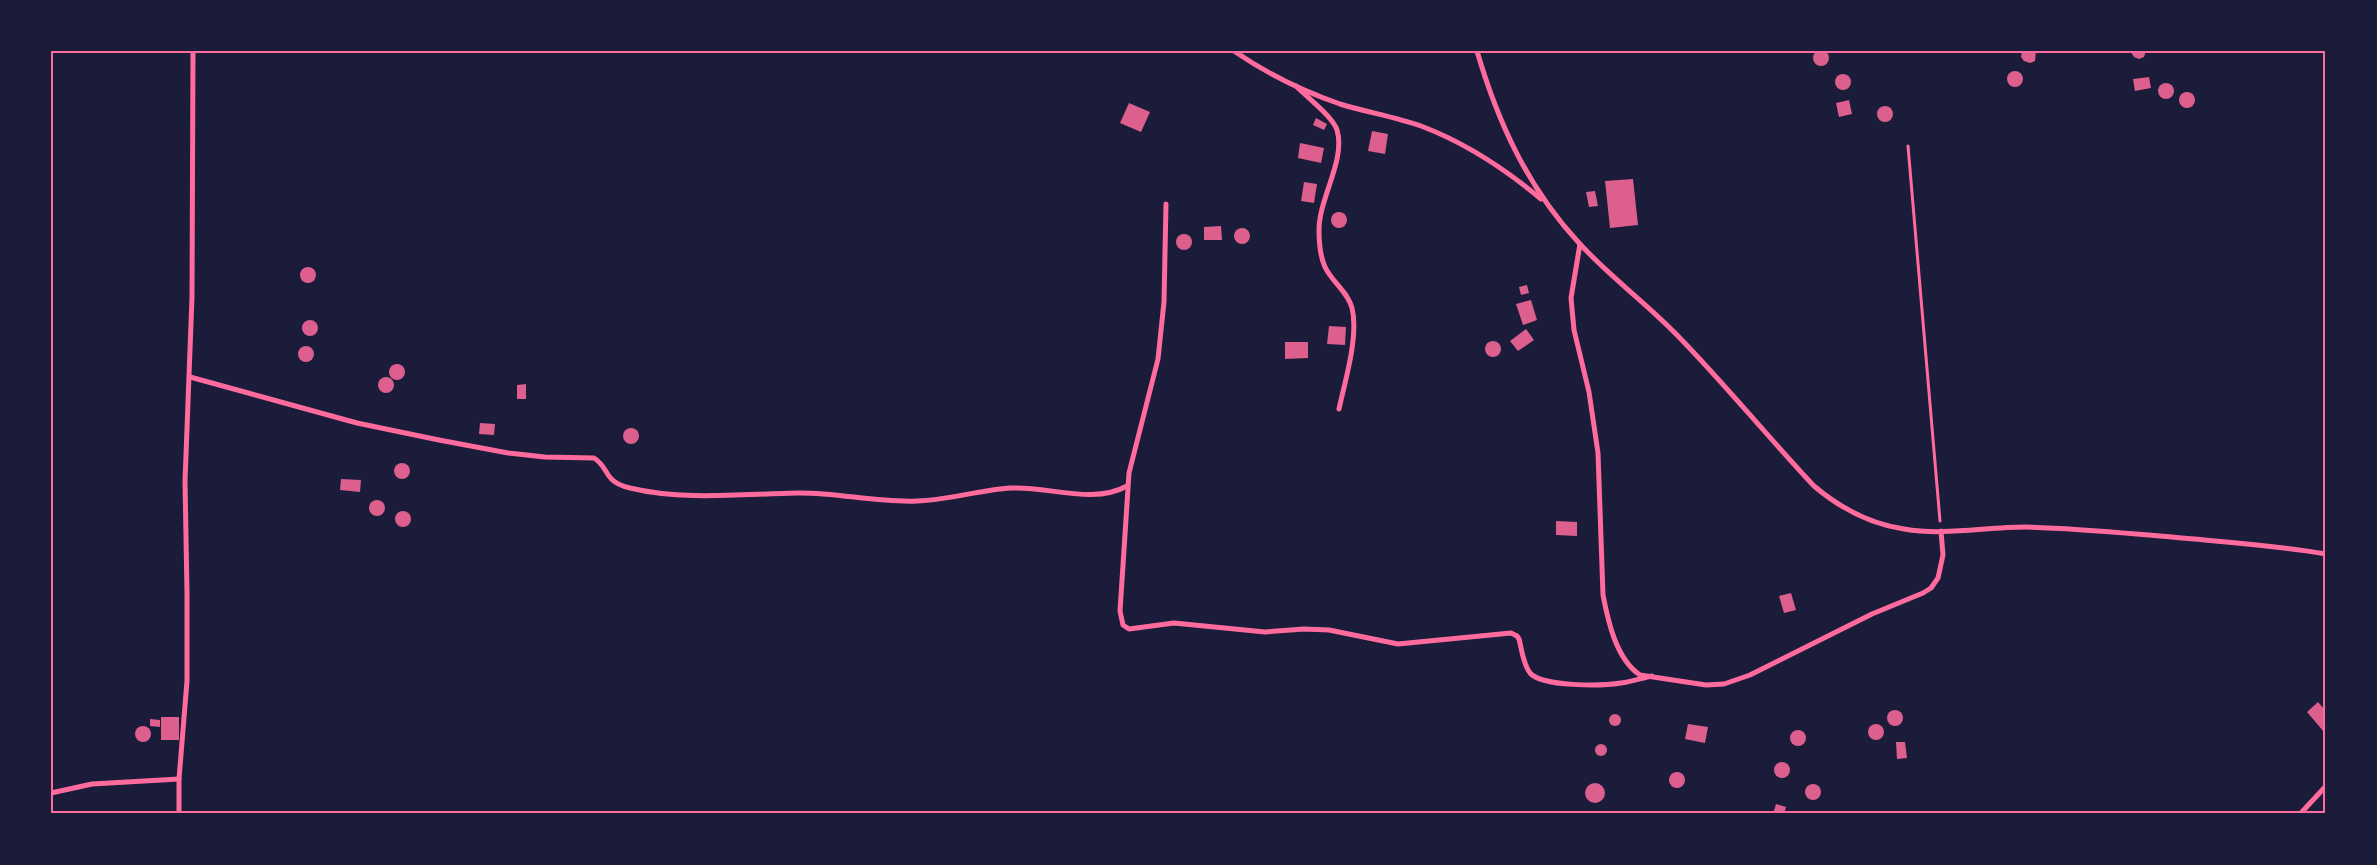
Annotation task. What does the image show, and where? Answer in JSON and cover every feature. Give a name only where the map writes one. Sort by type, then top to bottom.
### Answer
[{"type":"street","points":[[180,814],[179,779],[187,681],[184,481],[192,297],[193,51]]},
{"type":"street","points":[[1234,51],[1256,66],[1296,86],[1339,103],[1420,126],[1480,153],[1510,173],[1545,202]]},
{"type":"street","points":[[1477,51],[1491,96],[1508,138],[1522,166],[1545,202],[1580,244],[1676,334],[1814,486],[1835,504],[1870,520],[1895,527],[1941,531],[2026,528],[2115,532],[2240,542],[2326,554]]},
{"type":"street","points":[[1296,86],[1333,122],[1337,130],[1339,146],[1319,216],[1319,233],[1325,268],[1348,298],[1352,308],[1354,330],[1338,409]]},
{"type":"street","points":[[1166,204],[1164,302],[1158,359],[1126,486],[1120,621],[1129,629],[1174,623],[1265,632],[1304,629],[1329,630],[1398,644],[1511,633],[1519,639],[1526,667],[1531,674],[1542,681],[1595,685],[1621,683],[1652,676]]},
{"type":"street","points":[[1580,244],[1571,298],[1574,330],[1589,392],[1598,453],[1603,594],[1610,623],[1628,664],[1640,675],[1706,685],[1724,684],[1750,675],[1872,614],[1923,593],[1931,588],[1938,578],[1943,555],[1941,531]]},
{"type":"street","points":[[190,377],[358,424],[508,453],[545,457],[594,458],[600,462],[606,475],[616,483],[648,491],[700,495],[820,493],[916,501],[1010,488],[1094,494],[1114,492],[1126,486]]},
{"type":"street","points":[[51,793],[92,784],[179,779]]},
{"type":"street","points":[[2300,814],[2326,786]]},
{"type":"path","points":[[1908,146],[1941,531]]},
{"type":"building","points":[[1821,50],[1829,58],[1821,66],[1813,58]]},
{"type":"building","points":[[2022,51],[2036,51],[2035,61],[2030,63],[2024,61],[2021,57]]},
{"type":"building","points":[[2130,51],[2146,51],[2144,57],[2139,59],[2134,57]]},
{"type":"building","points":[[2015,71],[2023,79],[2015,87],[2007,79]]},
{"type":"building","points":[[1843,74],[1849,76],[1851,82],[1849,88],[1843,90],[1837,88],[1835,82],[1837,76]]},
{"type":"building","points":[[2149,77],[2151,88],[2135,91],[2133,79]]},
{"type":"building","points":[[2166,83],[2172,85],[2174,91],[2172,97],[2166,99],[2160,97],[2158,91],[2160,85]]},
{"type":"building","points":[[2187,92],[2193,94],[2195,100],[2193,106],[2187,108],[2181,106],[2179,100],[2181,94]]},
{"type":"building","points":[[1849,100],[1852,114],[1839,117],[1836,103]]},
{"type":"building","points":[[1129,103],[1150,112],[1141,132],[1120,123]]},
{"type":"building","points":[[1885,106],[1891,108],[1893,114],[1891,120],[1885,122],[1879,120],[1877,114],[1879,108]]},
{"type":"building","points":[[1316,118],[1327,124],[1324,130],[1313,125]]},
{"type":"building","points":[[1372,131],[1388,134],[1385,154],[1368,151]]},
{"type":"building","points":[[1300,143],[1324,148],[1321,163],[1298,158]]},
{"type":"building","points":[[1633,179],[1638,225],[1610,228],[1605,181]]},
{"type":"building","points":[[1304,182],[1317,184],[1314,203],[1301,201]]},
{"type":"building","points":[[1595,191],[1598,206],[1589,207],[1586,192]]},
{"type":"building","points":[[1339,212],[1345,214],[1347,220],[1345,226],[1339,228],[1333,226],[1331,220],[1333,214]]},
{"type":"building","points":[[1221,226],[1222,240],[1204,240],[1204,227]]},
{"type":"building","points":[[1242,228],[1248,230],[1250,236],[1248,242],[1242,244],[1236,242],[1234,236],[1236,230]]},
{"type":"building","points":[[1184,234],[1190,236],[1192,242],[1190,248],[1184,250],[1178,248],[1176,242],[1178,236]]},
{"type":"building","points":[[308,267],[314,269],[316,275],[314,281],[308,283],[302,281],[300,275],[302,269]]},
{"type":"building","points":[[1527,285],[1529,293],[1521,295],[1519,287]]},
{"type":"building","points":[[1531,300],[1537,320],[1523,325],[1516,304]]},
{"type":"building","points":[[310,320],[316,322],[318,328],[316,334],[310,336],[304,334],[302,328],[304,322]]},
{"type":"building","points":[[1329,326],[1346,327],[1345,345],[1327,344]]},
{"type":"building","points":[[1526,329],[1534,340],[1518,351],[1510,341]]},
{"type":"building","points":[[1493,341],[1499,343],[1501,349],[1499,355],[1493,357],[1487,355],[1485,349],[1487,343]]},
{"type":"building","points":[[1285,342],[1308,342],[1308,358],[1285,359]]},
{"type":"building","points":[[306,346],[312,348],[314,354],[312,360],[306,362],[300,360],[298,354],[300,348]]},
{"type":"building","points":[[397,364],[403,366],[405,372],[403,378],[397,380],[391,378],[389,372],[391,366]]},
{"type":"building","points":[[386,377],[392,379],[394,385],[392,391],[386,393],[380,391],[378,385],[380,379]]},
{"type":"building","points":[[526,384],[526,399],[517,399],[517,385]]},
{"type":"building","points":[[480,423],[495,424],[494,435],[479,434]]},
{"type":"building","points":[[631,428],[637,430],[639,436],[637,442],[631,444],[625,442],[623,436],[625,430]]},
{"type":"building","points":[[402,463],[408,465],[410,471],[408,477],[402,479],[396,477],[394,471],[396,465]]},
{"type":"building","points":[[341,479],[361,480],[360,492],[340,490]]},
{"type":"building","points":[[377,500],[385,508],[377,516],[369,508]]},
{"type":"building","points":[[403,511],[409,513],[411,519],[409,525],[403,527],[397,525],[395,519],[397,513]]},
{"type":"building","points":[[1556,521],[1577,522],[1577,536],[1556,535]]},
{"type":"building","points":[[1791,593],[1796,610],[1784,613],[1779,596]]},
{"type":"building","points":[[2318,702],[2326,711],[2324,732],[2307,712]]},
{"type":"building","points":[[1895,710],[1901,712],[1903,718],[1901,724],[1895,726],[1889,724],[1887,718],[1889,712]]},
{"type":"building","points":[[1613,714],[1617,714],[1621,720],[1617,726],[1613,726],[1609,722],[1609,718]]},
{"type":"building","points":[[161,717],[179,717],[179,740],[161,740]]},
{"type":"building","points":[[150,719],[160,720],[160,727],[150,726]]},
{"type":"building","points":[[1688,724],[1708,727],[1705,743],[1685,739]]},
{"type":"building","points":[[1876,724],[1882,726],[1884,732],[1882,738],[1876,740],[1870,738],[1868,732],[1870,726]]},
{"type":"building","points":[[143,726],[149,728],[151,734],[149,740],[143,742],[137,740],[135,734],[137,728]]},
{"type":"building","points":[[1798,730],[1804,732],[1806,738],[1804,744],[1798,746],[1792,744],[1790,738],[1792,732]]},
{"type":"building","points":[[1896,742],[1905,742],[1907,758],[1897,759]]},
{"type":"building","points":[[1599,744],[1603,744],[1607,750],[1603,756],[1599,756],[1595,752],[1595,748]]},
{"type":"building","points":[[1782,762],[1788,764],[1790,770],[1788,776],[1782,778],[1776,776],[1774,770],[1776,764]]},
{"type":"building","points":[[1677,772],[1685,780],[1677,788],[1669,780]]},
{"type":"building","points":[[1595,783],[1602,786],[1605,793],[1602,800],[1595,803],[1588,800],[1585,793],[1588,786]]},
{"type":"building","points":[[1813,784],[1819,786],[1821,792],[1819,798],[1813,800],[1807,798],[1805,792],[1807,786]]},
{"type":"building","points":[[1776,804],[1786,807],[1784,814],[1773,814]]}]
